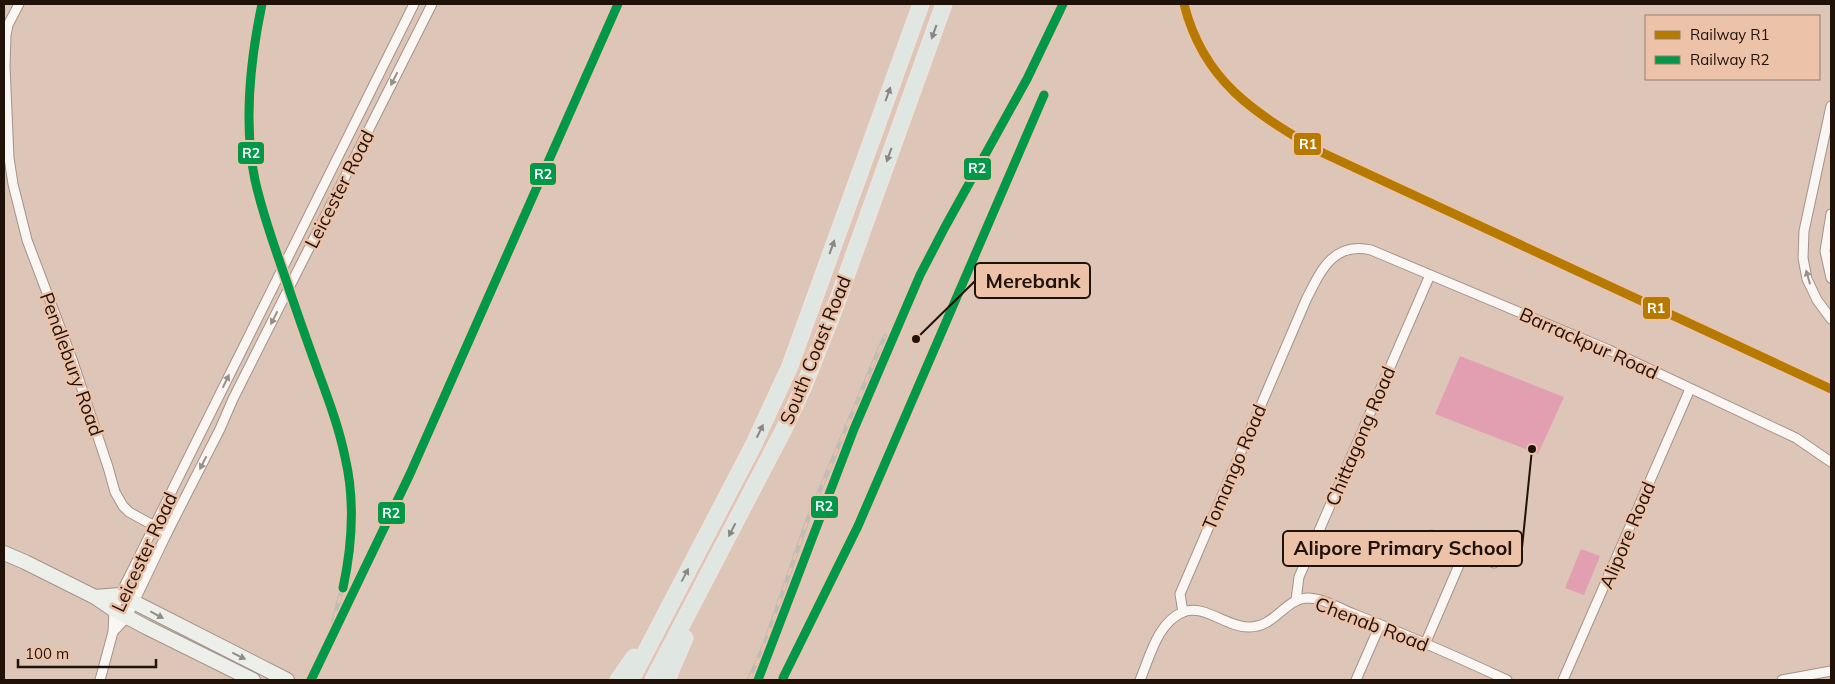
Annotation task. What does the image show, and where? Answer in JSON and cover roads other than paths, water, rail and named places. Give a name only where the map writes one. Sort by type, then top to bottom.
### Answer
[{"type":"main road","name":"South Coast Road","points":[[631,680],[753,446],[790,366],[814,305],[825,267],[921,4]]},
{"type":"main road","name":"South Coast Road","points":[[652,680],[746,503],[804,386],[834,310],[944,4]]},
{"type":"main road","points":[[904,52],[924,60]]},
{"type":"main road","points":[[825,267],[846,274]]},
{"type":"main road","points":[[727,495],[746,503]]},
{"type":"main road","points":[[667,680],[693,621],[697,596]]},
{"type":"main road","points":[[618,680],[670,603]]},
{"type":"street","name":"Pendlebury Road","points":[[19,4],[8,25],[6,35],[8,158],[27,240],[75,368],[115,492],[129,512],[167,533]]},
{"type":"street","name":"Leicester Road","points":[[112,632],[114,610],[120,596],[414,4]]},
{"type":"street","name":"Leicester Road","points":[[112,632],[127,617],[220,429],[229,407],[432,4]]},
{"type":"street","points":[[393,46],[407,53]]},
{"type":"street","points":[[1831,106],[1804,231],[1803,258],[1807,279],[1817,300],[1831,319]]},
{"type":"street","points":[[1831,214],[1825,251],[1831,278]]},
{"type":"street","name":"Barrackpur Road","points":[[1338,254],[1356,248],[1366,248],[1395,259],[1609,350],[1796,438],[1831,462]]},
{"type":"street","name":"Tomango Road","points":[[1182,612],[1180,594],[1291,333],[1321,270],[1329,260],[1338,254]]},
{"type":"street","name":"Chittagong Road","points":[[1296,600],[1299,577],[1430,274]]},
{"type":"street","name":"Alipore Road","points":[[1563,680],[1690,389]]},
{"type":"street","points":[[216,401],[229,407]]},
{"type":"street","points":[[1432,535],[1494,563]]},
{"type":"street","points":[[1424,644],[1465,551]]},
{"type":"street","points":[[4,554],[25,562],[95,596],[127,617],[253,680]]},
{"type":"street","points":[[95,596],[120,596],[134,602],[195,635],[287,680]]},
{"type":"street","name":"Chenab Road","points":[[1182,612],[1200,612],[1243,627],[1255,627],[1270,621],[1296,600],[1306,598],[1320,600],[1507,680]]},
{"type":"street","points":[[1140,680],[1167,622],[1182,612]]},
{"type":"street","points":[[1356,680],[1380,625]]},
{"type":"street","points":[[100,680],[112,632]]},
{"type":"street","points":[[1782,680],[1831,671]]},
{"type":"railway","points":[[262,4],[254,47],[250,91],[250,134],[255,178],[267,225],[339,434],[348,482],[350,505],[348,552],[345,575],[333,622]]},
{"type":"railway","points":[[311,680],[410,474],[618,4]]},
{"type":"railway","points":[[1184,4],[1193,32],[1205,56],[1219,76],[1255,110],[1299,139],[1323,153],[1831,389]]},
{"type":"railway","points":[[749,680],[764,646],[809,516],[885,336]]},
{"type":"rail line","name":"R2","points":[[262,4],[251,69],[249,114],[251,158],[268,227],[333,415],[345,457],[350,489],[351,522],[349,556],[343,588]]},
{"type":"rail line","name":"R2","points":[[311,680],[410,474],[618,4]]},
{"type":"rail line","name":"R2","points":[[758,680],[854,429],[920,275],[1027,79],[1063,4]]},
{"type":"rail line","name":"R1","points":[[1184,4],[1193,32],[1205,56],[1219,76],[1255,110],[1299,139],[1323,153],[1831,389]]},
{"type":"rail line","name":"R2","points":[[783,678],[858,526],[1044,95]]},
{"type":"place","name":"Merebank","points":[[916,339]]},
{"type":"place","name":"Alipore Primary School","points":[[1532,449]]}]
